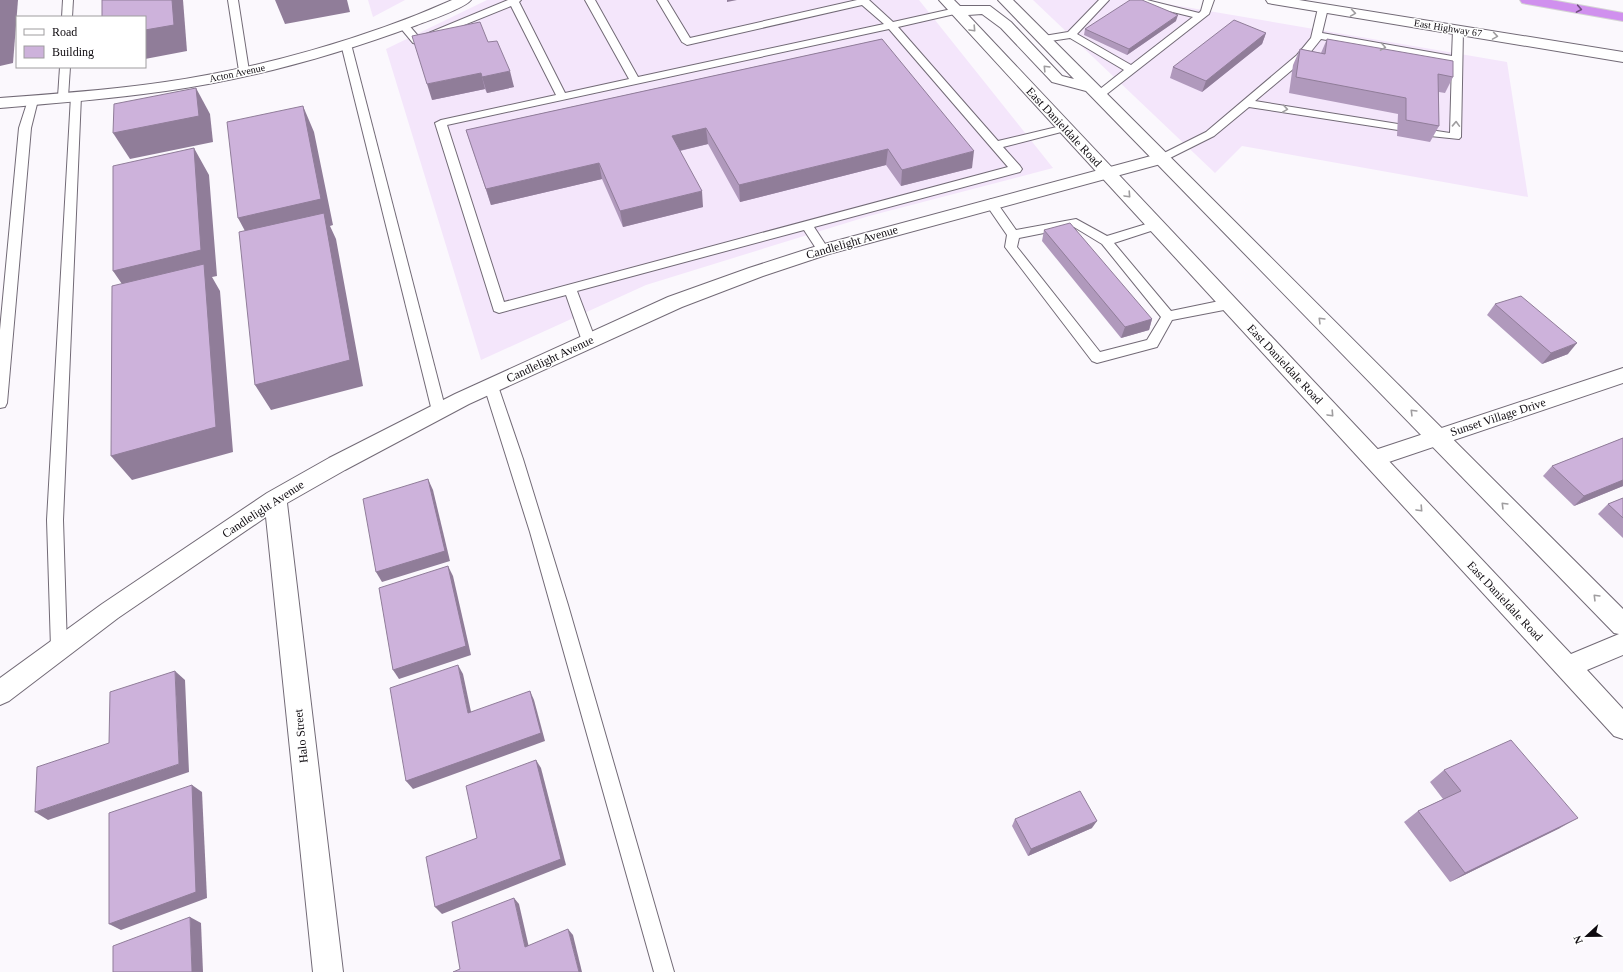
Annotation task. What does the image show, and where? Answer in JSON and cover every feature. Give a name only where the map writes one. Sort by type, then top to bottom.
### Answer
[{"type":"highway","points":[[1527,0],[1623,17]]},
{"type":"main road","points":[[1005,0],[1623,625]]},
{"type":"main road","name":"East Highway 67","points":[[1273,0],[1623,57]]},
{"type":"main road","name":"Acton Avenue","points":[[0,103],[142,90],[244,71],[346,44],[403,25],[460,1]]},
{"type":"main road","points":[[951,5],[985,9],[1006,25],[1056,79],[1096,92]]},
{"type":"main road","name":"East Danieldale Road","points":[[951,5],[1623,728]]},
{"type":"main road","name":"Candlelight Avenue","points":[[0,692],[110,611],[275,499],[336,464],[491,386],[675,302],[756,272],[823,250],[991,203],[1162,158]]},
{"type":"main road","name":"Sunset Village Drive","points":[[1374,459],[1437,437],[1620,380]]},
{"type":"main road","name":"Halo Street","points":[[275,499],[328,972]]},
{"type":"main road","points":[[1567,667],[1623,644]]},
{"type":"lane","points":[[67,16],[68,0]]},
{"type":"lane","points":[[233,0],[244,71]]},
{"type":"lane","points":[[590,0],[635,81]]},
{"type":"lane","points":[[662,0],[687,42],[864,1],[891,25],[1016,169],[499,308],[441,123],[891,25],[951,5]]},
{"type":"lane","points":[[1071,35],[1104,0]]},
{"type":"lane","points":[[1134,0],[1200,16]]},
{"type":"lane","points":[[1096,92],[1131,70],[1206,12],[1209,0]]},
{"type":"lane","points":[[403,25],[417,41],[514,1],[562,97]]},
{"type":"lane","points":[[1162,158],[1210,134],[1301,57],[1316,39],[1323,8]]},
{"type":"lane","points":[[1430,133],[1456,137],[1458,30]]},
{"type":"lane","points":[[1044,39],[1071,35],[1091,45],[1131,70]]},
{"type":"lane","points":[[1317,35],[1457,60]]},
{"type":"lane","points":[[346,44],[439,411]]},
{"type":"lane","points":[[59,648],[55,520],[69,96],[64,68]]},
{"type":"lane","points":[[0,403],[25,128],[33,100]]},
{"type":"lane","points":[[1247,103],[1398,127]]},
{"type":"lane","points":[[995,145],[1066,128]]},
{"type":"lane","points":[[991,203],[1013,235],[1011,247],[1097,358],[1152,344],[1168,316],[1229,304]]},
{"type":"lane","points":[[1013,235],[1076,223],[1106,241],[1168,316]]},
{"type":"lane","points":[[807,225],[823,250]]},
{"type":"lane","points":[[1106,241],[1156,226]]},
{"type":"lane","points":[[570,289],[589,341]]},
{"type":"lane","points":[[491,386],[521,472],[553,578],[637,883],[664,972]]},
{"type":"shaded area","points":[[368,0],[405,0],[373,17]]},
{"type":"shaded area","points":[[487,0],[919,0],[1053,168],[869,216],[646,285],[481,360],[386,49]]},
{"type":"shaded area","points":[[1033,0],[1144,0],[1507,62],[1528,197],[1242,146],[1215,173]]},
{"type":"building","points":[[102,0],[172,0],[174,25],[146,30],[146,16],[102,16]]},
{"type":"building","points":[[1130,0],[1142,0],[1178,15],[1129,49],[1085,29]]},
{"type":"building","points":[[1234,20],[1266,33],[1206,81],[1173,67]]},
{"type":"building","points":[[480,22],[488,42],[497,41],[510,71],[482,77],[481,73],[427,84],[412,36]]},
{"type":"building","points":[[882,39],[974,151],[902,170],[888,149],[739,185],[706,128],[672,136],[702,191],[620,211],[599,163],[486,189],[466,130]]},
{"type":"building","points":[[1327,39],[1453,61],[1453,77],[1438,74],[1439,126],[1406,120],[1406,98],[1296,77],[1300,49],[1325,54]]},
{"type":"building","points":[[196,88],[199,116],[113,133],[114,104]]},
{"type":"building","points":[[303,106],[321,199],[238,218],[227,122]]},
{"type":"building","points":[[194,148],[201,250],[113,271],[113,166]]},
{"type":"building","points":[[324,213],[350,360],[255,385],[239,232]]},
{"type":"building","points":[[1070,223],[1152,319],[1125,327],[1044,230]]},
{"type":"building","points":[[204,264],[216,427],[111,456],[112,286]]},
{"type":"building","points":[[1521,296],[1577,343],[1551,353],[1495,304]]},
{"type":"building","points":[[1623,438],[1623,480],[1584,496],[1552,466]]},
{"type":"building","points":[[428,479],[445,551],[376,572],[363,499]]},
{"type":"building","points":[[1623,498],[1623,518],[1608,504]]},
{"type":"building","points":[[448,566],[466,646],[393,670],[379,588]]},
{"type":"building","points":[[458,665],[468,713],[530,691],[541,733],[406,781],[390,688]]},
{"type":"building","points":[[175,671],[179,764],[35,812],[37,767],[109,743],[110,692]]},
{"type":"building","points":[[1511,740],[1578,818],[1465,873],[1418,811],[1461,791],[1444,770]]},
{"type":"building","points":[[536,760],[561,859],[435,907],[426,857],[477,838],[466,786]]},
{"type":"building","points":[[192,785],[196,892],[109,924],[109,813]]},
{"type":"building","points":[[1080,791],[1097,821],[1031,849],[1015,819]]},
{"type":"building","points":[[514,898],[525,947],[568,929],[579,972],[453,972],[460,969],[452,922]]},
{"type":"building","points":[[190,917],[192,972],[113,972],[113,946]]}]
